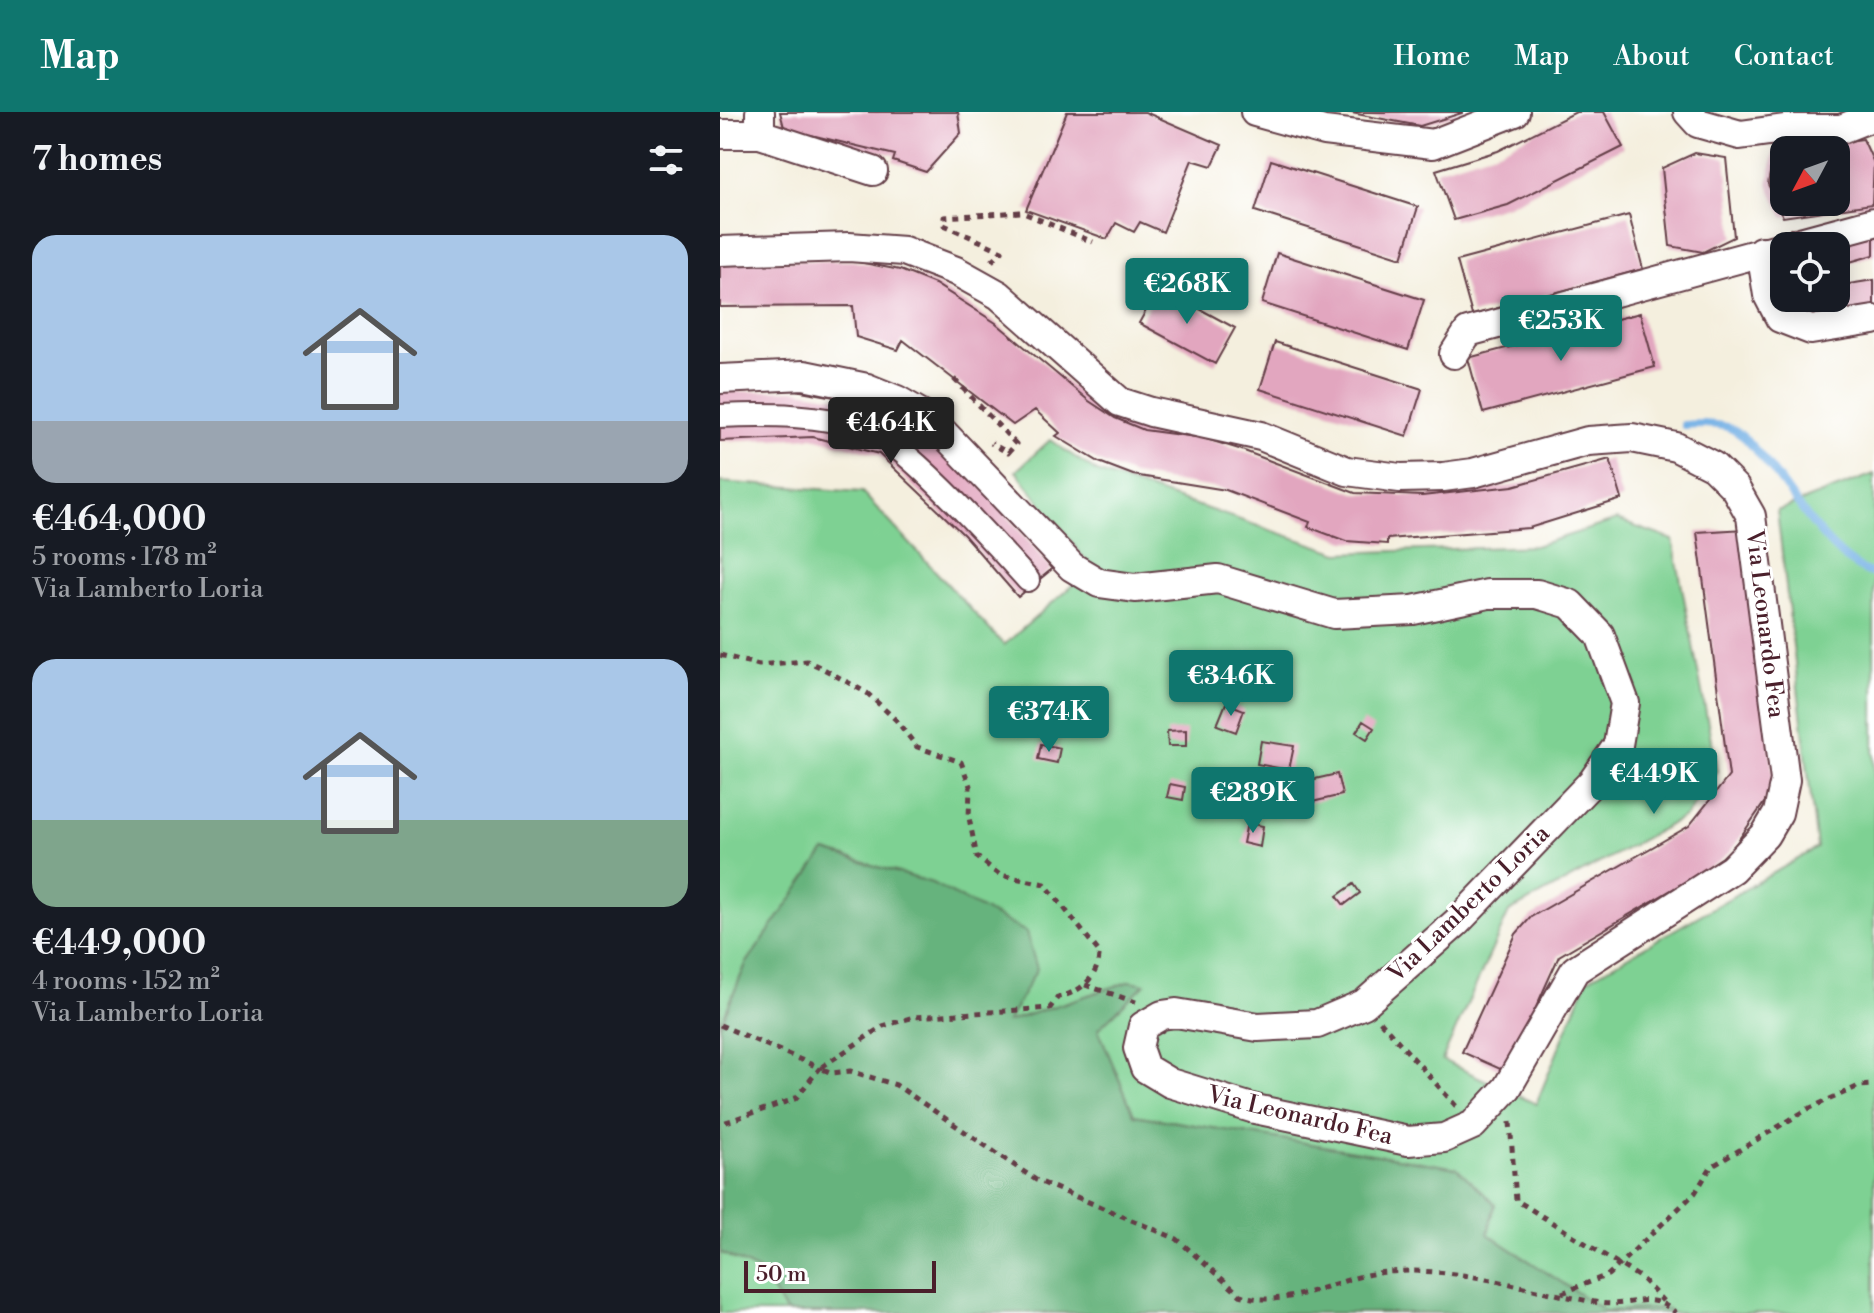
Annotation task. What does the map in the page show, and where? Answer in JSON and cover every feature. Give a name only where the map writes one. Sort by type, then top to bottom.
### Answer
[{"type":"street","points":[[1255,112],[1324,131],[1433,144],[1515,112]]},
{"type":"street","points":[[1688,112],[1698,123],[1740,135],[1784,129],[1841,129],[1874,116]]},
{"type":"street","points":[[720,134],[760,123],[873,171]]},
{"type":"street","points":[[1454,354],[1468,332],[1874,222]]},
{"type":"street","name":"Via Leonardo Fea","points":[[720,251],[849,247],[904,251],[956,271],[999,295],[1120,402],[1151,412],[1261,436],[1347,471],[1400,478],[1443,477],[1473,473],[1588,441],[1632,438],[1676,447],[1713,466],[1735,488],[1751,516],[1785,780],[1778,813],[1765,835],[1732,869],[1575,970],[1507,1088],[1473,1125],[1444,1138],[1408,1141],[1255,1109],[1170,1083],[1145,1068],[1138,1048],[1143,1026],[1162,1015]]},
{"type":"street","points":[[1761,251],[1768,295],[1780,318],[1811,330],[1874,320]]},
{"type":"street","name":"Via Lamberto Loria","points":[[720,379],[804,375],[867,388],[897,400],[930,419],[1072,567],[1099,583],[1135,588],[1218,579],[1334,614],[1413,610],[1488,594],[1537,594],[1570,604],[1600,635],[1625,703],[1618,745],[1593,781],[1467,911],[1364,1004],[1317,1024],[1258,1027],[1176,1013],[1162,1015]]},
{"type":"street","points":[[720,416],[764,414],[869,429],[898,449],[1028,580]]},
{"type":"path","points":[[979,255],[993,262],[1002,251],[944,225],[944,217],[1021,212],[1093,242]]},
{"type":"path","points":[[954,379],[1016,444],[1008,453],[983,437]]},
{"type":"path","points":[[720,655],[759,665],[786,662],[815,665],[867,693],[896,720],[917,747],[961,762],[970,786],[969,818],[977,857],[1000,875],[1045,884],[1058,904],[1090,936],[1099,952],[1100,964],[1084,985],[1072,995],[1058,997],[1050,1008],[914,1017],[883,1026],[820,1068],[795,1099],[720,1124]]},
{"type":"path","points":[[1084,985],[1125,996],[1162,1015]]},
{"type":"path","points":[[1364,1004],[1473,1125]]},
{"type":"path","points":[[720,1025],[832,1073],[850,1071],[896,1085],[1036,1180],[1177,1239],[1240,1295],[1265,1302],[1365,1274],[1424,1271],[1561,1293],[1600,1303],[1663,1302]]},
{"type":"path","points":[[1561,1293],[1608,1275],[1695,1193],[1711,1167],[1808,1109],[1859,1086],[1874,1085]]},
{"type":"path","points":[[1507,1088],[1516,1200],[1641,1278],[1676,1313]]},
{"type":"green space","points":[[1050,440],[1097,472],[1339,553],[1535,546],[1617,520],[1673,540],[1717,771],[1686,816],[1509,912],[1442,1060],[1536,1104],[1587,980],[1817,848],[1777,511],[1874,474],[1874,1313],[1672,1313],[1667,1308],[1605,1311],[1488,1234],[1457,1168],[1134,1115],[1098,1029],[1144,984],[1131,981],[1006,1022],[932,883],[826,851],[746,964],[720,1026],[720,482],[862,492],[1004,645],[1092,568],[1016,471]]},
{"type":"green space","points":[[825,851],[932,883],[1026,932],[1037,969],[1007,1022],[1131,981],[1145,984],[1098,1029],[1134,1115],[1457,1168],[1495,1204],[1488,1234],[1605,1311],[1667,1308],[1672,1313],[787,1313],[759,1271],[720,1252],[720,1026],[746,964]]},
{"type":"green space","points":[[720,1252],[759,1271],[787,1313],[720,1313]]},
{"type":"building","points":[[780,112],[958,112],[961,133],[926,172],[893,161],[895,155],[811,135],[810,141],[785,131]]},
{"type":"building","points":[[1067,112],[1145,112],[1222,145],[1212,166],[1192,160],[1163,232],[1140,222],[1134,232],[1116,223],[1107,239],[1026,210]]},
{"type":"building","points":[[1346,112],[1462,112],[1462,113],[1420,126]]},
{"type":"building","points":[[1576,112],[1604,112],[1623,147],[1508,205],[1454,220],[1436,170],[1498,151]]},
{"type":"building","points":[[1863,139],[1874,163],[1872,204],[1850,207],[1850,141]]},
{"type":"building","points":[[1695,153],[1726,158],[1734,237],[1703,252],[1670,246],[1662,168]]},
{"type":"building","points":[[1271,160],[1418,207],[1402,258],[1255,211]]},
{"type":"building","points":[[1629,215],[1643,269],[1472,315],[1457,261]]},
{"type":"building","points":[[1874,229],[1874,255],[1850,262],[1850,240]]},
{"type":"building","points":[[1277,253],[1424,300],[1408,350],[1262,303]]},
{"type":"building","points":[[720,260],[853,261],[900,270],[935,284],[996,323],[1089,401],[1115,418],[1144,430],[1203,438],[1239,449],[1355,493],[1422,496],[1513,486],[1610,459],[1622,499],[1529,528],[1387,539],[1387,544],[1346,541],[1308,527],[1310,522],[1226,490],[1133,475],[1099,462],[1056,436],[1060,433],[1035,410],[1013,425],[903,340],[898,350],[856,337],[853,306],[720,307]]},
{"type":"building","points":[[1874,280],[1874,309],[1850,312],[1850,284]]},
{"type":"building","points":[[1159,287],[1235,328],[1215,364],[1139,323]]},
{"type":"building","points":[[1787,312],[1850,312],[1793,319]]},
{"type":"building","points":[[1640,313],[1655,367],[1483,413],[1468,358]]},
{"type":"building","points":[[1275,342],[1422,389],[1407,436],[1260,389]]},
{"type":"building","points":[[795,390],[887,406],[919,425],[997,503],[1052,569],[1018,597],[964,535],[879,454],[813,437],[720,441],[720,392]]},
{"type":"building","points":[[1745,529],[1773,773],[1766,800],[1730,852],[1717,863],[1559,956],[1507,1072],[1462,1052],[1516,934],[1531,917],[1689,826],[1729,776],[1697,532]]},
{"type":"building","points":[[1226,703],[1244,710],[1236,732],[1217,725]]},
{"type":"building","points":[[1363,721],[1374,728],[1367,739],[1356,732]]},
{"type":"building","points":[[1186,730],[1186,746],[1168,746],[1167,731]]},
{"type":"building","points":[[1261,741],[1294,746],[1289,770],[1257,764]]},
{"type":"building","points":[[1041,744],[1060,748],[1057,763],[1038,759]]},
{"type":"building","points":[[1337,774],[1342,795],[1308,803],[1302,782]]},
{"type":"building","points":[[1170,784],[1185,787],[1183,800],[1167,797]]},
{"type":"building","points":[[1247,823],[1263,826],[1260,847],[1243,843]]},
{"type":"building","points":[[1354,884],[1360,893],[1344,905],[1337,896]]},
{"type":"waterway","points":[[1684,425],[1716,425],[1738,433],[1760,455],[1842,556],[1874,574]]}]
